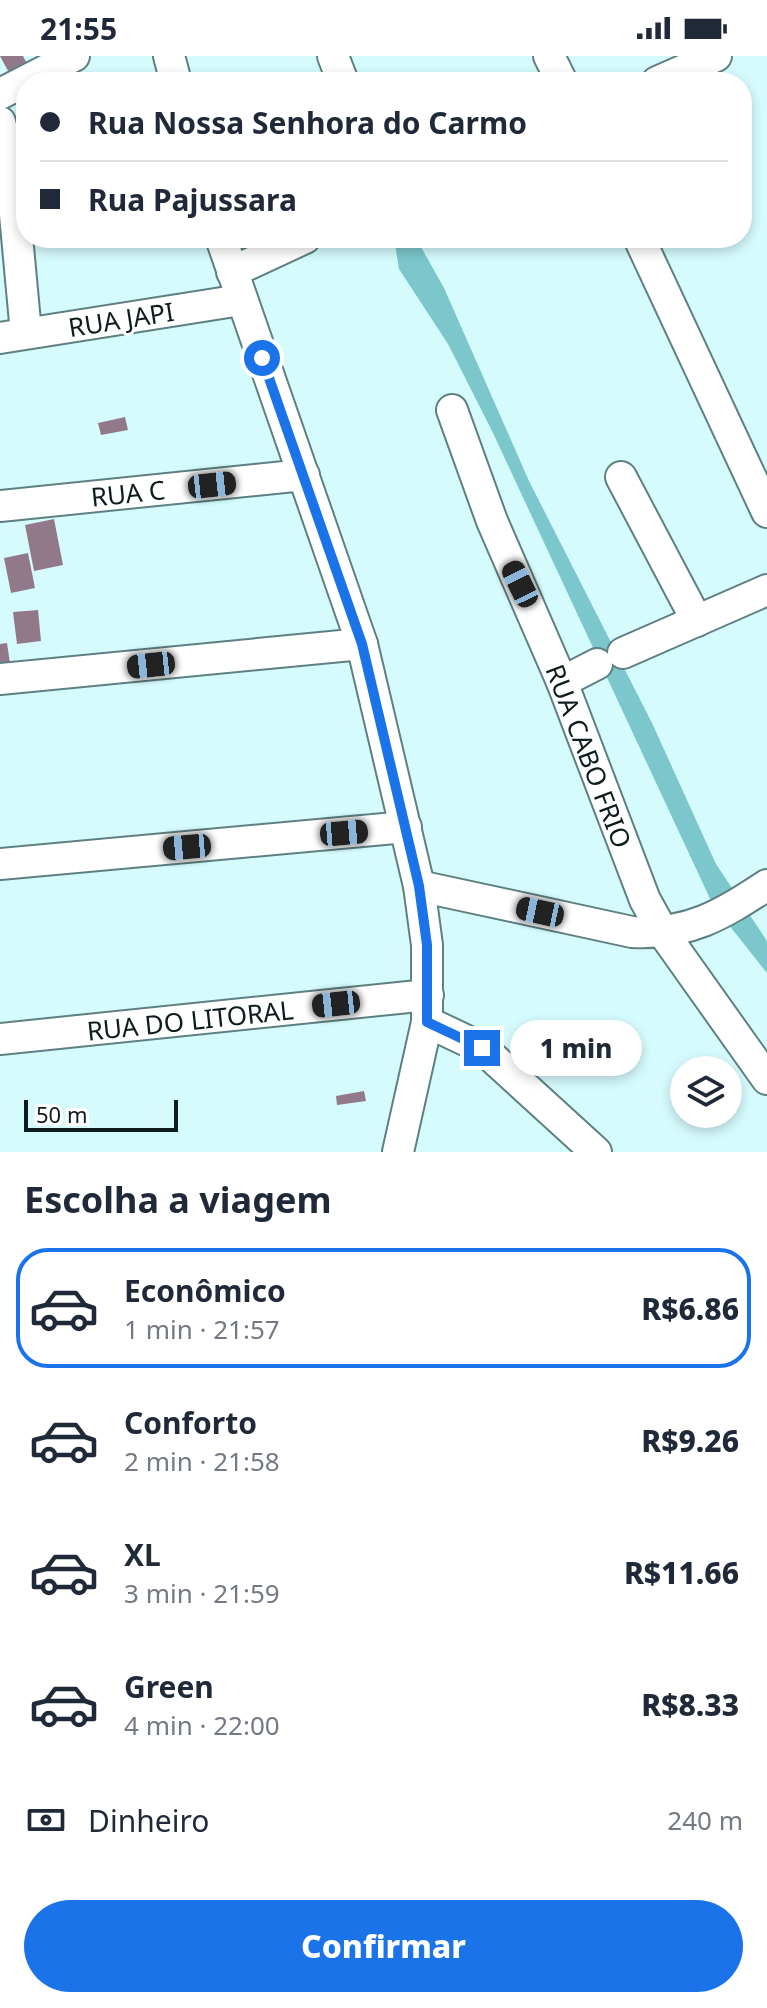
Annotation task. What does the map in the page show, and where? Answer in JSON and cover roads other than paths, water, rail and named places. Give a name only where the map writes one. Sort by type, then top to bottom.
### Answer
[{"type":"street","points":[[43,72],[74,56]]},
{"type":"street","points":[[680,72],[716,56]]},
{"type":"street","points":[[0,122],[10,161],[13,336]]},
{"type":"street","points":[[224,248],[362,644],[419,886],[427,945],[427,1009],[398,1152]]},
{"type":"street","name":"RUA JAPI","points":[[13,336],[236,286],[291,248]]},
{"type":"street","points":[[644,248],[767,512]]},
{"type":"street","name":"RUA CABO FRIO","points":[[452,410],[492,521],[562,682],[632,871],[664,934],[767,1079]]},
{"type":"street","name":"RUA C","points":[[0,506],[304,475]]},
{"type":"street","points":[[621,477],[697,621]]},
{"type":"street","points":[[562,682],[767,590]]},
{"type":"street","points":[[0,679],[362,644]]},
{"type":"street","points":[[0,864],[406,827]]},
{"type":"street","points":[[419,886],[632,932],[664,934],[721,915],[767,885]]},
{"type":"street","points":[[427,1009],[482,1048],[596,1152]]},
{"type":"street","name":"RUA DO LITORAL","points":[[0,1039],[427,1009]]},
{"type":"water","points":[[396,248],[422,248],[444,288],[529,481],[652,723],[716,864],[767,941],[767,973],[713,905],[492,431],[448,344],[399,269]]}]
